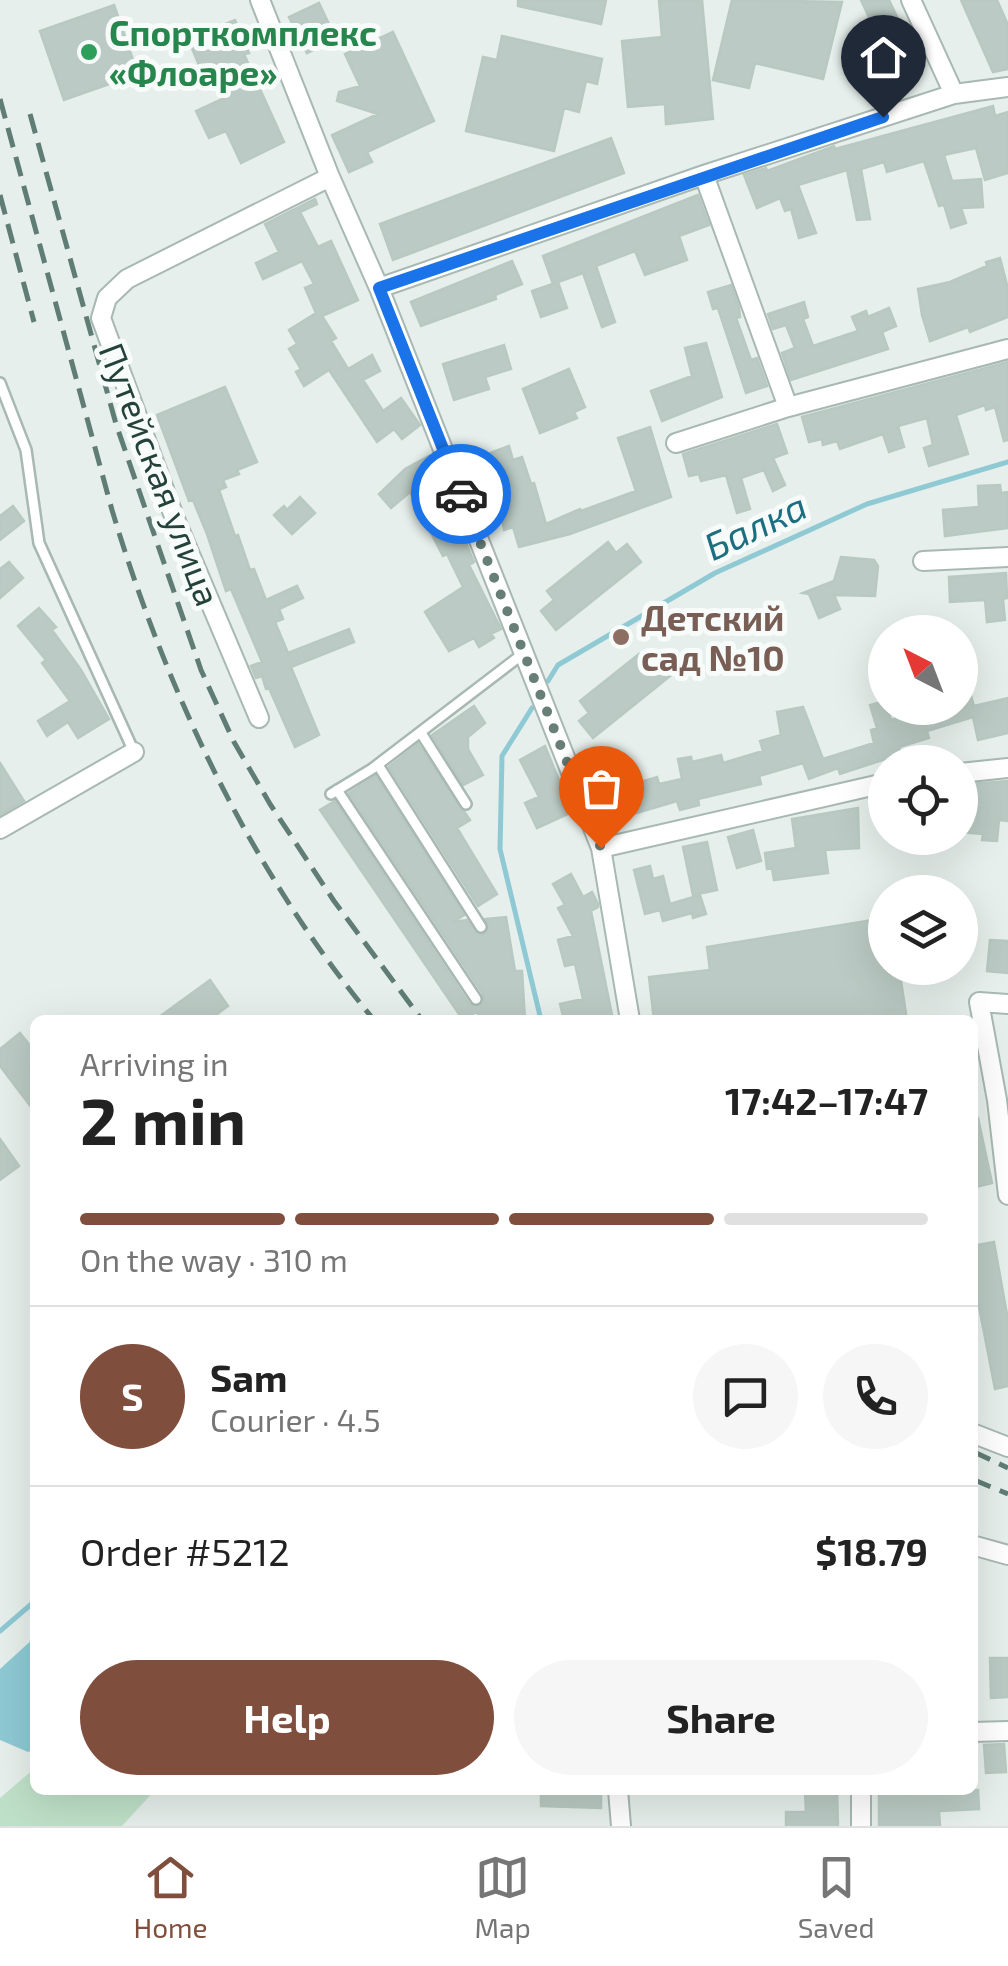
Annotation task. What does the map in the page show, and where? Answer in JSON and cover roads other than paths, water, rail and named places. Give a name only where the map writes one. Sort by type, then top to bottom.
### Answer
[{"type":"street","points":[[260,0],[601,848],[629,1015]]},
{"type":"street","points":[[911,0],[954,94]]},
{"type":"street","points":[[379,288],[954,94],[1008,88]]},
{"type":"street","points":[[704,176],[788,407]]},
{"type":"street","name":"Путейская улица","points":[[259,718],[172,512],[101,318],[107,298],[127,279],[330,177]]},
{"type":"street","points":[[676,443],[788,407],[1008,349]]},
{"type":"street","points":[[924,561],[1008,557]]},
{"type":"street","points":[[0,829],[134,752]]},
{"type":"street","points":[[978,771],[1008,768]]},
{"type":"street","points":[[601,848],[868,787]]},
{"type":"street","points":[[1008,1004],[978,1002],[997,1100],[1008,1195]]},
{"type":"street","points":[[978,1435],[1008,1447]]},
{"type":"street","points":[[978,1547],[1008,1555]]},
{"type":"street","points":[[978,1732],[1008,1730]]},
{"type":"street","points":[[618,1795],[621,1826]]},
{"type":"street","points":[[861,1795],[861,1826]]},
{"type":"lane","points":[[0,383],[26,450],[38,543],[134,752]]},
{"type":"lane","points":[[476,998],[334,792],[378,765],[524,653]]},
{"type":"lane","points":[[420,733],[466,804]]},
{"type":"lane","points":[[378,765],[480,927]]},
{"type":"water","points":[[30,1642],[28,1752],[0,1740],[0,1669]]},
{"type":"waterway","name":"Балка","points":[[548,681],[558,665],[715,573],[867,504],[1008,462]]},
{"type":"waterway","name":"Балка","points":[[532,708],[502,756],[500,849],[540,1015]]},
{"type":"waterway","name":"Балка","points":[[0,1631],[30,1605]]},
{"type":"railway","points":[[0,99],[112,510],[159,646],[187,713],[252,842],[289,904],[370,1015]]},
{"type":"railway","points":[[30,114],[116,424],[201,670],[234,742],[270,804],[334,901],[418,1015]]},
{"type":"railway","points":[[0,195],[34,322]]},
{"type":"railway","points":[[978,1454],[1008,1468]]},
{"type":"railway","points":[[978,1482],[1008,1494]]},
{"type":"place","name":"Спорткомплекс «Флоаре»","points":[[89,52]]},
{"type":"place","name":"Детский сад №10","points":[[621,637]]}]
